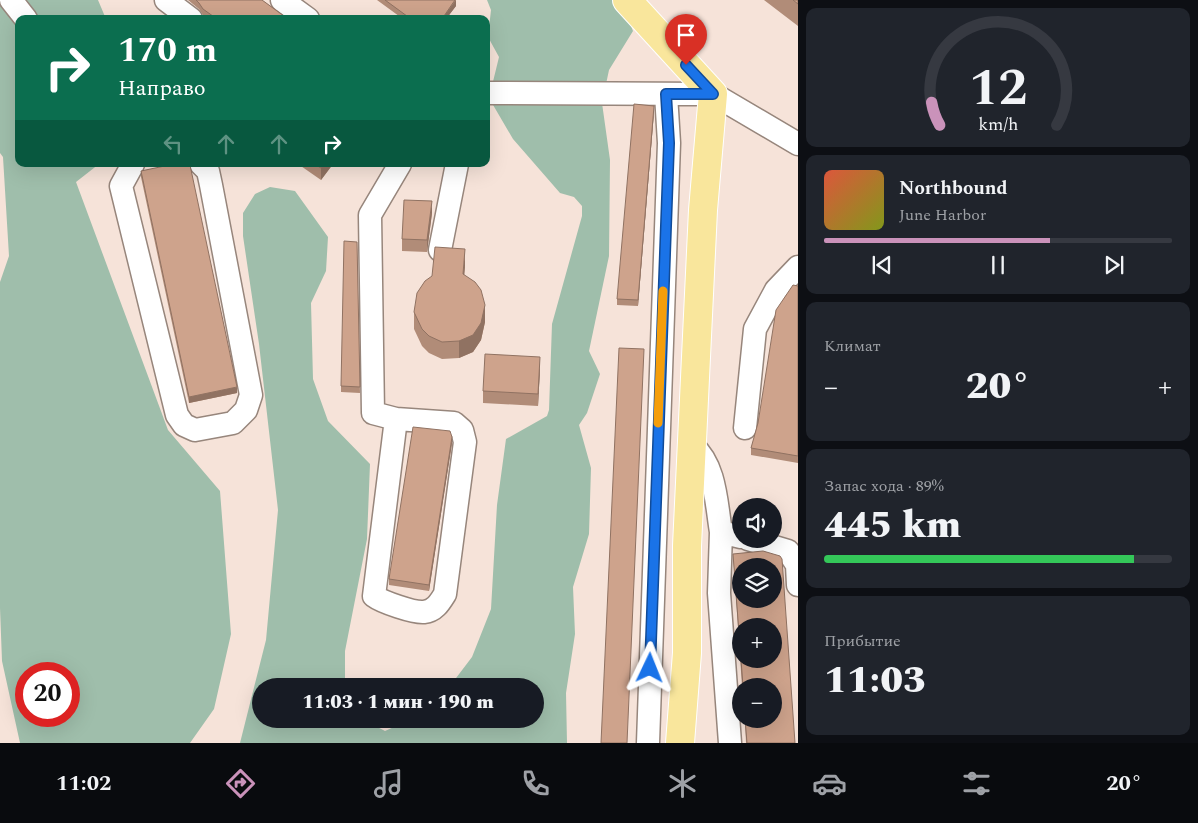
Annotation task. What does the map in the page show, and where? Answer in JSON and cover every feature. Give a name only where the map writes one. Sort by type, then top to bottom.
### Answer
[{"type":"main road","points":[[634,2],[713,94],[703,210],[687,546],[687,653],[680,743]]},
{"type":"street","points":[[11,0],[23,15]]},
{"type":"street","points":[[166,0],[186,15]]},
{"type":"street","points":[[282,0],[303,15]]},
{"type":"street","points":[[490,93],[713,94],[798,144]]},
{"type":"street","points":[[648,743],[669,143],[666,94]]},
{"type":"street","points":[[131,167],[121,186],[177,415],[184,425],[196,430],[233,423],[246,410],[251,395],[211,185],[208,171],[204,167]]},
{"type":"street","points":[[396,419],[374,596],[380,601],[424,612],[437,606],[444,594],[465,442],[462,430],[454,423],[396,419],[373,413],[370,215],[398,167]]},
{"type":"street","points":[[440,250],[456,167]]},
{"type":"street","points":[[745,428],[755,329],[776,290],[798,267]]},
{"type":"street","points":[[692,445],[704,455],[731,534],[718,593],[730,743]]},
{"type":"street","points":[[778,548],[788,551],[797,565],[798,585]]},
{"type":"green space","points":[[0,0],[98,0],[104,15],[15,15],[15,167],[95,167],[76,182],[168,430],[220,491],[231,634],[214,709],[190,743],[20,743],[16,727],[80,727],[80,662],[15,662],[15,720],[2,661],[0,608],[0,282],[9,256],[3,157],[0,153]]},
{"type":"green space","points":[[487,0],[615,0],[623,6],[633,31],[609,70],[602,103],[610,160],[609,256],[589,351],[600,374],[587,413],[579,425],[591,468],[589,534],[573,587],[575,634],[566,693],[567,743],[240,743],[252,695],[252,728],[379,728],[385,731],[392,728],[544,728],[544,678],[456,678],[472,657],[491,609],[497,505],[506,439],[547,416],[549,410],[552,324],[582,216],[582,206],[574,197],[560,193],[513,139],[490,100],[499,57],[490,41],[491,10]]},
{"type":"green space","points":[[270,187],[295,191],[328,237],[326,271],[311,303],[313,379],[328,421],[370,464],[367,539],[345,651],[345,678],[256,678],[266,640],[278,510],[259,344],[243,236],[243,213],[255,194]]},
{"type":"building","points":[[196,0],[262,0],[283,15],[211,15],[203,9]]},
{"type":"building","points":[[385,0],[455,0],[445,15],[406,15]]},
{"type":"building","points":[[634,104],[654,106],[638,300],[617,299]]},
{"type":"building","points":[[160,167],[191,167],[237,387],[189,397],[141,171]]},
{"type":"building","points":[[404,200],[432,201],[427,240],[402,239]]},
{"type":"building","points":[[344,241],[357,242],[360,387],[341,386]]},
{"type":"building","points":[[435,247],[465,249],[463,274],[475,282],[481,290],[485,305],[481,323],[473,335],[459,341],[442,342],[429,336],[422,329],[414,312],[417,293],[425,281],[432,276]]},
{"type":"building","points":[[793,285],[798,286],[798,456],[751,448],[758,423],[776,310]]},
{"type":"building","points":[[619,348],[644,349],[627,743],[601,743]]},
{"type":"building","points":[[485,354],[540,357],[538,394],[483,391]]},
{"type":"building","points":[[413,427],[450,431],[452,437],[429,585],[389,579]]},
{"type":"building","points":[[763,551],[781,558],[733,558],[733,554]]},
{"type":"building","points":[[782,559],[795,743],[747,743],[746,728],[782,728],[782,678],[742,678],[742,668],[782,668],[782,618],[738,618],[737,608],[782,608]]},
{"type":"slow traffic","points":[[658,423],[663,291]]},
{"type":"route","points":[[650,668],[669,143],[666,94],[713,94],[686,65]]}]
